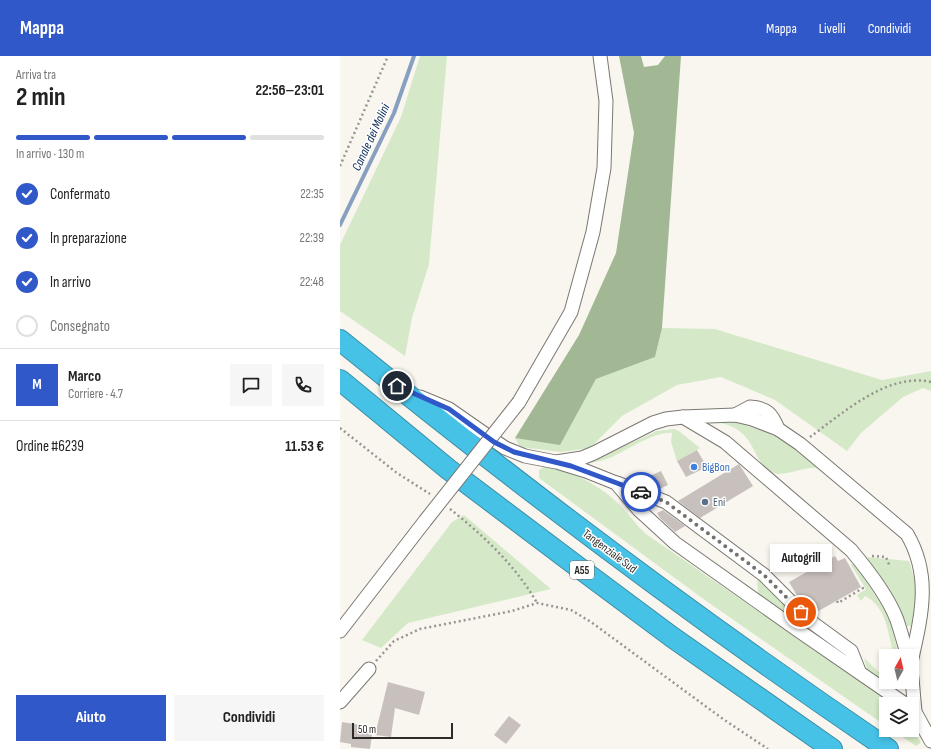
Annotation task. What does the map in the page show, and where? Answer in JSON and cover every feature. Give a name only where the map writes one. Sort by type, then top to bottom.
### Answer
[{"type":"highway","name":"Tangenziale Sud","points":[[340,340],[600,544],[769,667],[888,749]]},
{"type":"highway","name":"A55","points":[[340,380],[448,469],[572,563],[832,749]]},
{"type":"street","points":[[340,631],[519,402],[571,312],[593,232],[604,160],[606,101],[600,56]]},
{"type":"street","points":[[397,386],[449,409],[494,442],[514,452],[586,471],[666,502],[764,575],[810,621],[851,651],[859,671]]},
{"type":"street","points":[[556,462],[582,458],[653,423],[666,419],[735,415],[752,419],[778,429],[800,444],[898,524],[915,544],[920,555],[927,584],[914,649]]},
{"type":"street","points":[[682,417],[725,442],[851,550],[863,565],[891,607],[897,619],[906,649]]},
{"type":"street","points":[[616,483],[639,510],[675,543],[896,697]]},
{"type":"street","points":[[340,702],[369,669]]},
{"type":"street","points":[[919,721],[931,741]]},
{"type":"path","points":[[340,166],[388,56]]},
{"type":"path","points":[[800,444],[857,403],[889,385],[921,380],[931,382]]},
{"type":"path","points":[[369,669],[394,641],[420,629],[512,611],[537,603],[554,605],[571,610],[591,622],[723,719],[768,749]]},
{"type":"green space","points":[[420,56],[447,56],[429,264],[412,318],[405,356],[340,311],[340,245],[401,117]]},
{"type":"green space","points":[[619,56],[641,56],[644,67],[658,65],[665,56],[681,56],[662,328],[655,357],[596,379],[560,445],[515,438],[579,335],[616,253],[634,133]]},
{"type":"green space","points":[[662,328],[715,329],[882,380],[931,371],[931,391],[923,388],[903,397],[861,433],[847,451],[775,400],[721,377],[677,385],[622,416],[590,448],[561,452],[520,447],[515,438],[560,444],[596,379],[655,357]]},
{"type":"green space","points":[[724,420],[740,423],[779,437],[819,468],[807,468],[783,474],[773,473],[766,469],[761,463],[748,440],[742,433],[733,427],[721,423]]},
{"type":"green space","points":[[674,429],[679,431],[700,448],[677,461],[671,442],[672,433],[665,433],[650,438],[609,458],[590,462],[657,431]]},
{"type":"green space","points":[[544,467],[565,471],[594,485],[619,504],[646,534],[883,697],[879,697],[879,721],[702,598],[539,478],[539,470]]},
{"type":"green space","points":[[464,515],[551,589],[408,623],[381,648],[362,640],[452,522]]},
{"type":"green space","points":[[867,557],[909,561],[917,588],[916,607],[911,626],[906,626],[897,604]]},
{"type":"green space","points":[[854,563],[884,608],[890,620],[897,649],[892,649],[886,622],[878,607],[865,596],[861,601],[857,595],[866,589],[851,565]]},
{"type":"green space","points":[[757,576],[839,648],[837,650],[758,594]]},
{"type":"green space","points":[[864,658],[879,672],[879,678],[867,669]]},
{"type":"green space","points":[[902,737],[918,737],[921,743],[916,746]]},
{"type":"building","name":"BigBon","points":[[697,450],[707,467],[686,477],[677,461]]},
{"type":"building","points":[[739,464],[753,486],[700,518],[678,501]]},
{"type":"building","points":[[661,471],[668,485],[657,490],[653,488],[648,477]]},
{"type":"building","points":[[663,510],[685,526],[675,532],[660,518],[657,513]]},
{"type":"building","points":[[835,556],[838,561],[845,558],[861,587],[815,613],[805,596],[799,599],[789,582]]},
{"type":"building","points":[[388,682],[425,692],[419,715],[395,708],[391,737],[375,735]]},
{"type":"building","points":[[509,716],[521,725],[506,744],[494,735]]},
{"type":"building","points":[[342,722],[373,727],[370,749],[351,747],[351,744],[340,742]]},
{"type":"waterway","name":"Canale dei Molini","points":[[340,225],[394,113],[414,56]]},
{"type":"way so far","points":[[641,492],[666,502],[764,575],[801,612]]},
{"type":"place","name":"BigBon","points":[[694,467]]},
{"type":"place","name":"Eni","points":[[705,502]]},
{"type":"place","name":"Autogrill","points":[[801,612]]},
{"type":"route","points":[[397,386],[449,409],[494,442],[514,452],[525,456],[571,466],[641,492]]}]
